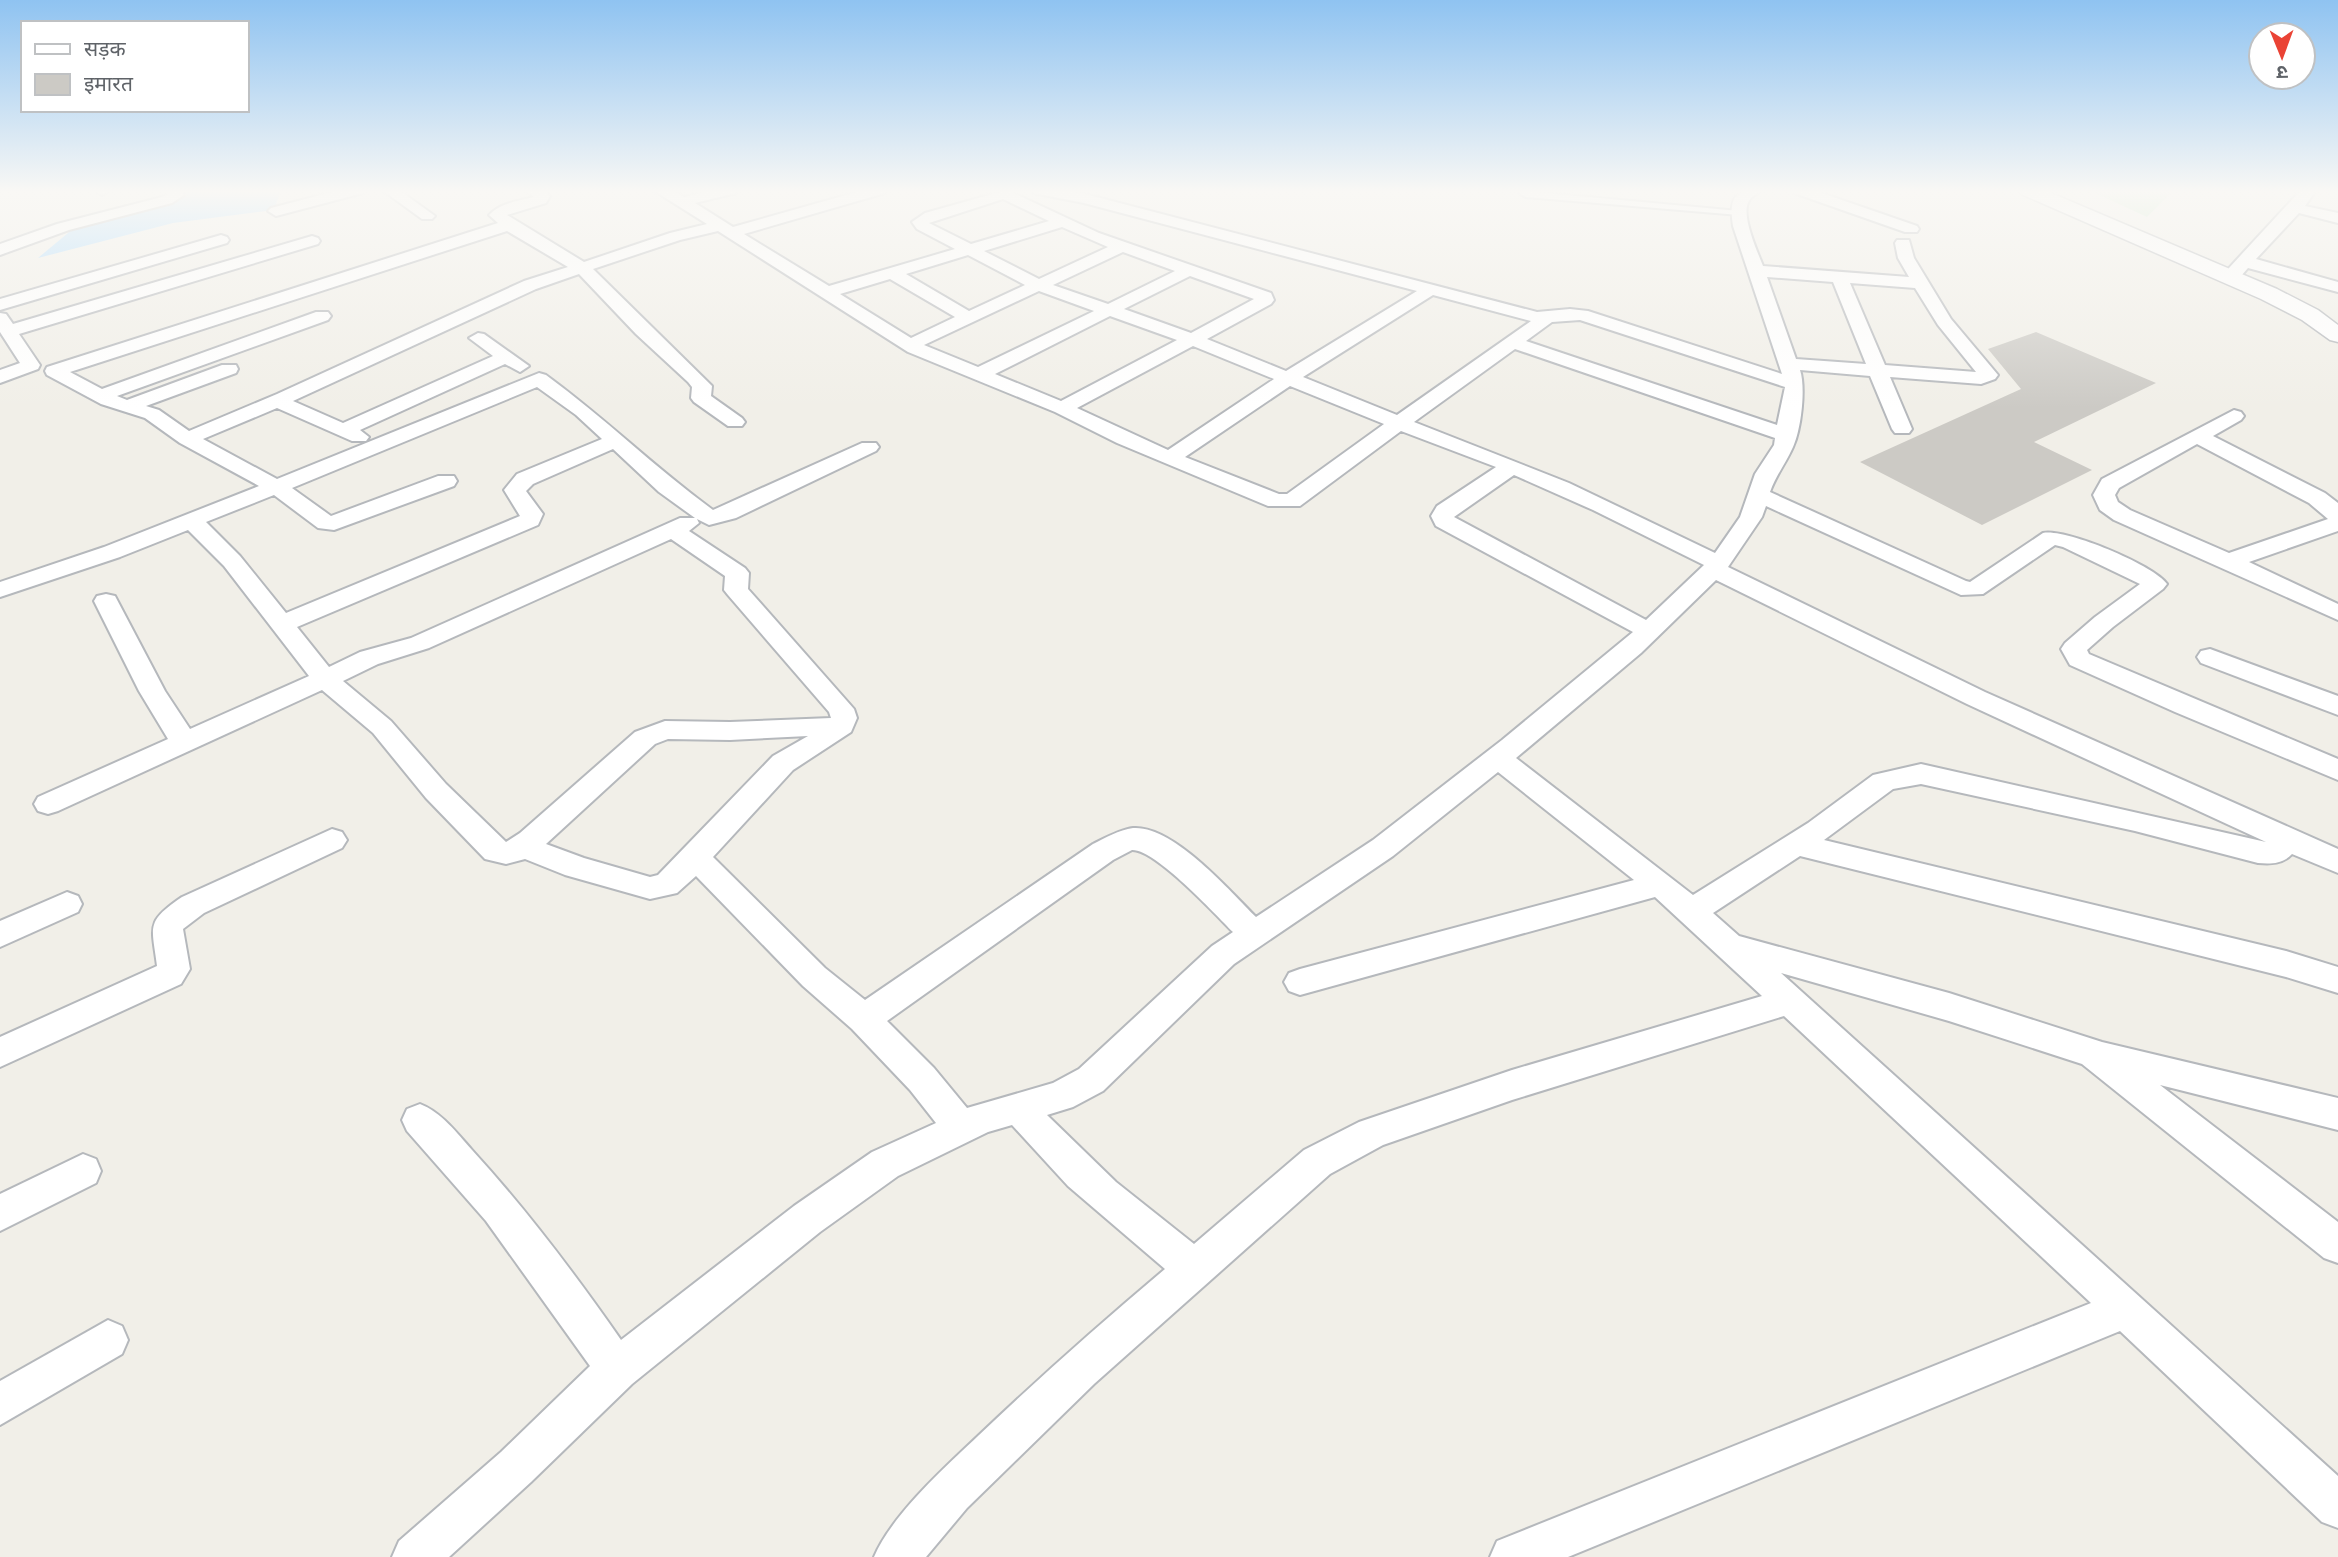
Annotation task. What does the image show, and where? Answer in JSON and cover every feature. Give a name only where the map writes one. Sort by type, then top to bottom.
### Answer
[{"type":"street","points":[[0,305],[143,263]]},
{"type":"street","points":[[31,365],[22,335],[268,263]]},
{"type":"street","points":[[54,371],[392,263]]},
{"type":"street","points":[[574,263],[695,378],[702,386],[701,398],[735,422]]},
{"type":"street","points":[[187,439],[277,401],[530,285],[594,263]]},
{"type":"street","points":[[781,263],[911,345],[1062,408],[1124,439],[1276,501],[1285,502],[1292,501],[1546,318]]},
{"type":"street","points":[[828,292],[925,263]]},
{"type":"street","points":[[995,263],[1038,285],[1191,339],[1399,423],[1461,445],[1659,533],[1716,567],[1976,698],[2338,862]]},
{"type":"street","points":[[911,345],[1086,263]]},
{"type":"street","points":[[1062,408],[1265,300],[1260,295],[1168,263]]},
{"type":"street","points":[[1332,263],[1546,318],[1568,314],[1582,315],[1792,374],[1875,370],[1981,378],[1988,375],[1944,321],[1909,263]]},
{"type":"street","points":[[415,1557],[516,1467],[617,1369],[807,1219],[885,1164],[980,1119],[1061,1096],[1091,1080],[1213,964],[1383,848],[1498,758],[1649,631],[1716,567],[1751,517],[1766,474],[1784,445],[1786,435],[1792,374],[1755,263]]},
{"type":"street","points":[[2222,263],[2239,269],[2338,287]]},
{"type":"street","points":[[2239,269],[2245,263]]},
{"type":"street","points":[[2239,269],[2338,335]]},
{"type":"street","points":[[979,374],[1190,270]]},
{"type":"street","points":[[1757,271],[1921,283]]},
{"type":"street","points":[[892,273],[968,318]]},
{"type":"street","points":[[1839,276],[1875,370],[1902,429]]},
{"type":"street","points":[[1171,457],[1288,378],[1426,293]]},
{"type":"street","points":[[100,396],[326,325],[130,405]]},
{"type":"street","points":[[478,338],[583,411],[614,441],[704,517]]},
{"type":"street","points":[[1512,342],[1786,435]]},
{"type":"street","points":[[0,356],[54,371],[100,396],[152,414],[187,439],[276,487],[326,523],[334,523],[446,481]]},
{"type":"street","points":[[343,430],[506,357]]},
{"type":"street","points":[[0,377],[31,365]]},
{"type":"street","points":[[0,590],[112,552],[192,521],[539,379]]},
{"type":"street","points":[[277,401],[378,445]]},
{"type":"street","points":[[2234,416],[2110,484],[2104,495],[2108,505],[2122,515],[2229,561],[2338,613]]},
{"type":"street","points":[[2197,436],[2317,498],[2333,510],[2338,520],[2229,561]]},
{"type":"street","points":[[280,625],[530,520],[532,514],[515,490],[517,485],[525,479],[614,441]]},
{"type":"street","points":[[48,804],[369,658],[420,643],[672,530],[704,517],[715,518],[728,513],[869,447]]},
{"type":"street","points":[[1510,467],[1445,510],[1442,516],[1444,521],[1649,631]]},
{"type":"street","points":[[1759,495],[1961,588],[1975,589],[2051,538],[2146,577],[2155,584],[2104,622],[2074,649],[2079,659],[2338,770]]},
{"type":"street","points":[[192,521],[232,561],[325,679],[382,727],[436,791],[495,851],[505,855],[516,852],[645,738],[665,730],[730,731],[842,726]]},
{"type":"street","points":[[523,846],[576,867],[650,888],[666,885],[783,763],[842,726],[844,718],[841,709],[736,590],[737,573],[672,530]]},
{"type":"street","points":[[106,601],[152,691],[184,742]]},
{"type":"street","points":[[2210,657],[2338,706]]},
{"type":"street","points":[[1498,758],[1660,884],[2338,1506]]},
{"type":"street","points":[[1691,912],[1796,844],[1883,782],[1921,774],[2135,821],[2258,852],[2273,853],[2280,849],[2281,836]]},
{"type":"street","points":[[864,1019],[1103,852],[1136,838],[1147,841],[1175,859],[1254,934]]},
{"type":"street","points":[[0,1053],[170,975],[174,969],[166,929],[176,916],[193,905],[332,840]]},
{"type":"street","points":[[1796,844],[2286,964],[2338,980]]},
{"type":"street","points":[[695,857],[814,977],[864,1019],[922,1079],[962,1128]]},
{"type":"street","points":[[1300,982],[1660,884]]},
{"type":"street","points":[[0,935],[67,904]]},
{"type":"street","points":[[1729,946],[1950,1007],[2093,1053],[2338,1114]]},
{"type":"street","points":[[897,1557],[961,1483],[1079,1369],[1317,1161],[1372,1133],[1512,1085],[1789,1001]]},
{"type":"street","points":[[2093,1053],[2338,1245]]},
{"type":"street","points":[[1020,1109],[1050,1146],[1119,1208],[1196,1269]]},
{"type":"street","points":[[420,1120],[483,1190],[556,1280],[617,1369]]},
{"type":"street","points":[[0,1213],[83,1171]]},
{"type":"street","points":[[1513,1557],[2125,1309]]},
{"type":"street","points":[[0,1405],[108,1340]]},
{"type":"building","points":[[2036,332],[2156,383],[2034,442],[2092,470],[1982,525],[1860,462],[2021,389],[1988,349]]}]
